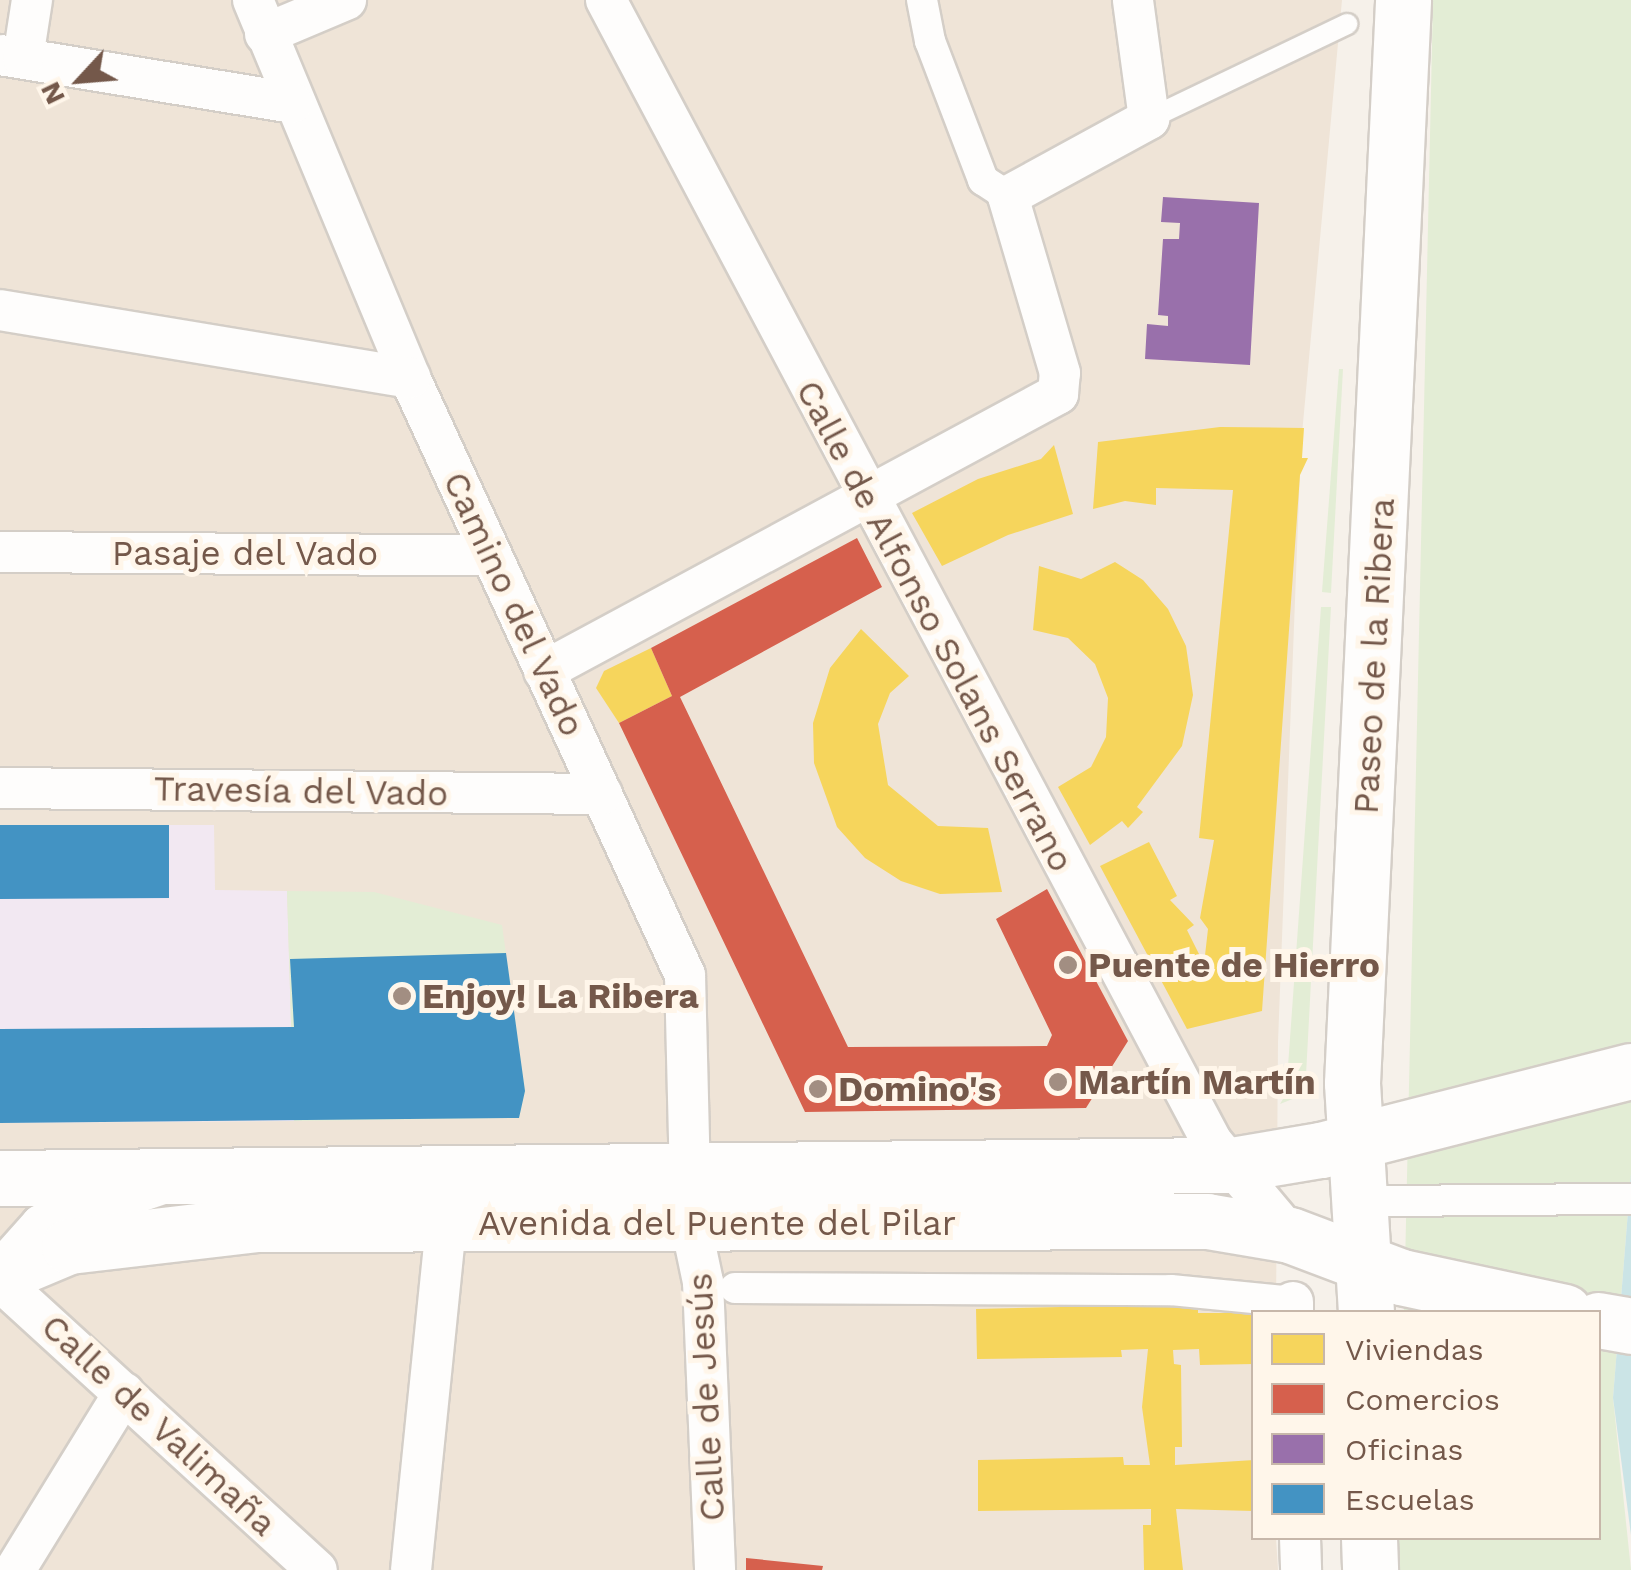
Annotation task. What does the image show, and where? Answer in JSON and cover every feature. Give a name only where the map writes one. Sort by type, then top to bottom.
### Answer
[{"type":"main road","name":"Paseo de la Ribera","points":[[1365,1287],[1353,1142],[1403,0]]},
{"type":"main road","name":"Avenida del Puente del Pilar","points":[[0,1276],[30,1258],[96,1242],[256,1224],[446,1224],[691,1199],[1231,1165],[1353,1142],[1631,1071]]},
{"type":"main road","name":"Avenida del Puente del Pilar","points":[[0,1178],[169,1179],[1207,1221],[1290,1235],[1365,1287],[1432,1285],[1554,1310]]},
{"type":"main road","points":[[1601,1321],[1631,1326]]},
{"type":"main road","points":[[1369,1540],[1370,1570]]},
{"type":"street","points":[[32,0],[11,57],[292,102]]},
{"type":"street","points":[[259,17],[346,0]]},
{"type":"street","name":"Calle de Alfonso Solans Serrano","points":[[606,0],[868,502],[1212,1142],[1290,1235]]},
{"type":"street","points":[[544,671],[868,502],[1058,394],[1060,373],[1008,196],[983,180],[930,41],[922,0]]},
{"type":"street","points":[[1008,196],[1149,119],[1133,0]]},
{"type":"street","name":"Camino del Vado","points":[[259,17],[410,378],[685,975],[691,1199]]},
{"type":"street","points":[[0,310],[410,378]]},
{"type":"street","name":"Pasaje del Vado","points":[[0,552],[490,555]]},
{"type":"street","name":"Travesía del Vado","points":[[0,788],[602,794]]},
{"type":"street","points":[[0,1276],[41,1225],[169,1179]]},
{"type":"street","name":"Calle de Jesús","points":[[691,1199],[703,1282],[716,1570]]},
{"type":"street","points":[[1385,1201],[1631,1199]]},
{"type":"street","points":[[410,1570],[446,1224]]},
{"type":"street","name":"Calle de Valimaña","points":[[0,1276],[317,1570]]},
{"type":"street","name":"Avenida del Puente del Pilar","points":[[735,1288],[1171,1290],[1293,1307]]},
{"type":"street","points":[[15,1570],[124,1392]]},
{"type":"street","points":[[1300,1540],[1301,1570]]},
{"type":"lane","points":[[1149,119],[1346,24]]},
{"type":"shaded area","points":[[0,0],[1342,0],[1301,445],[1278,1042],[1276,1310],[1251,1310],[1251,1540],[1276,1540],[1278,1570],[0,1570]]},
{"type":"shaded area","points":[[0,825],[214,825],[215,890],[287,891],[294,1121],[0,1123]]},
{"type":"green space","points":[[1433,0],[1631,0],[1631,1174],[1613,1398],[1631,1570],[1398,1570],[1398,1540],[1601,1540],[1601,1310],[1404,1310]]},
{"type":"green space","points":[[1339,369],[1343,369],[1331,593],[1322,592]]},
{"type":"green space","points":[[1321,607],[1331,607],[1305,1094],[1280,1104],[1286,1094]]},
{"type":"green space","name":"Enjoy! La Ribera","points":[[287,891],[374,892],[502,925],[525,1091],[519,1118],[294,1121]]},
{"type":"water","points":[[1631,1174],[1631,1535],[1613,1398]]},
{"type":"building: Viviendas","points":[[1220,427],[1304,428],[1302,458],[1308,458],[1300,475],[1262,1011],[1187,1029],[1100,866],[1149,842],[1177,896],[1170,900],[1194,925],[1187,930],[1204,964],[1208,929],[1200,918],[1214,840],[1199,838],[1233,490],[1156,488],[1156,505],[1125,501],[1093,509],[1098,442]]},
{"type":"building: Viviendas","points":[[1054,445],[1073,514],[1008,535],[942,566],[912,513],[978,479],[1041,459]]},
{"type":"building: Viviendas","points":[[1115,562],[1143,580],[1168,609],[1186,646],[1193,695],[1182,746],[1137,807],[1143,812],[1128,828],[1122,821],[1090,845],[1058,787],[1091,767],[1106,737],[1108,698],[1095,664],[1068,638],[1033,630],[1039,566],[1081,579]]},
{"type":"building: Viviendas","points":[[861,629],[909,676],[890,693],[878,724],[888,785],[938,826],[988,828],[1002,892],[940,894],[901,881],[865,858],[837,827],[814,763],[813,723],[830,668]]},
{"type":"building: Viviendas","points":[[651,648],[672,696],[619,723],[596,688],[604,671]]},
{"type":"building: Viviendas","points":[[1198,1304],[1198,1313],[1251,1313],[1251,1364],[1200,1365],[1199,1349],[1173,1350],[1174,1364],[1181,1365],[1182,1447],[1175,1447],[1175,1465],[1251,1460],[1251,1511],[1176,1509],[1183,1570],[1144,1570],[1143,1525],[1151,1525],[1151,1509],[978,1511],[978,1460],[1123,1457],[1124,1465],[1150,1465],[1142,1407],[1148,1349],[1121,1350],[1122,1357],[977,1359],[976,1309]]},
{"type":"building: Comercios","points":[[857,538],[882,587],[680,697],[848,1047],[1047,1046],[1052,1035],[996,919],[1047,889],[1128,1041],[1086,1108],[805,1112],[619,723],[672,696],[651,648]]},
{"type":"building: Comercios","points":[[746,1558],[823,1566],[822,1570],[746,1570]]},
{"type":"building: Oficinas","points":[[1163,197],[1259,203],[1250,365],[1145,359],[1147,324],[1168,326],[1168,316],[1158,315],[1163,239],[1179,239],[1180,223],[1161,222]]},
{"type":"building: Escuelas","points":[[0,825],[169,825],[169,898],[0,899]]},
{"type":"building: Escuelas","points":[[506,953],[525,1091],[519,1118],[0,1123],[0,1029],[294,1027],[290,959]]},
{"type":"place","name":"Puente de Hierro","points":[[1068,965]]},
{"type":"place","name":"Enjoy! La Ribera","points":[[402,996]]},
{"type":"place","name":"Martín Martín","points":[[1058,1082]]},
{"type":"place","name":"Domino's","points":[[818,1089]]}]
